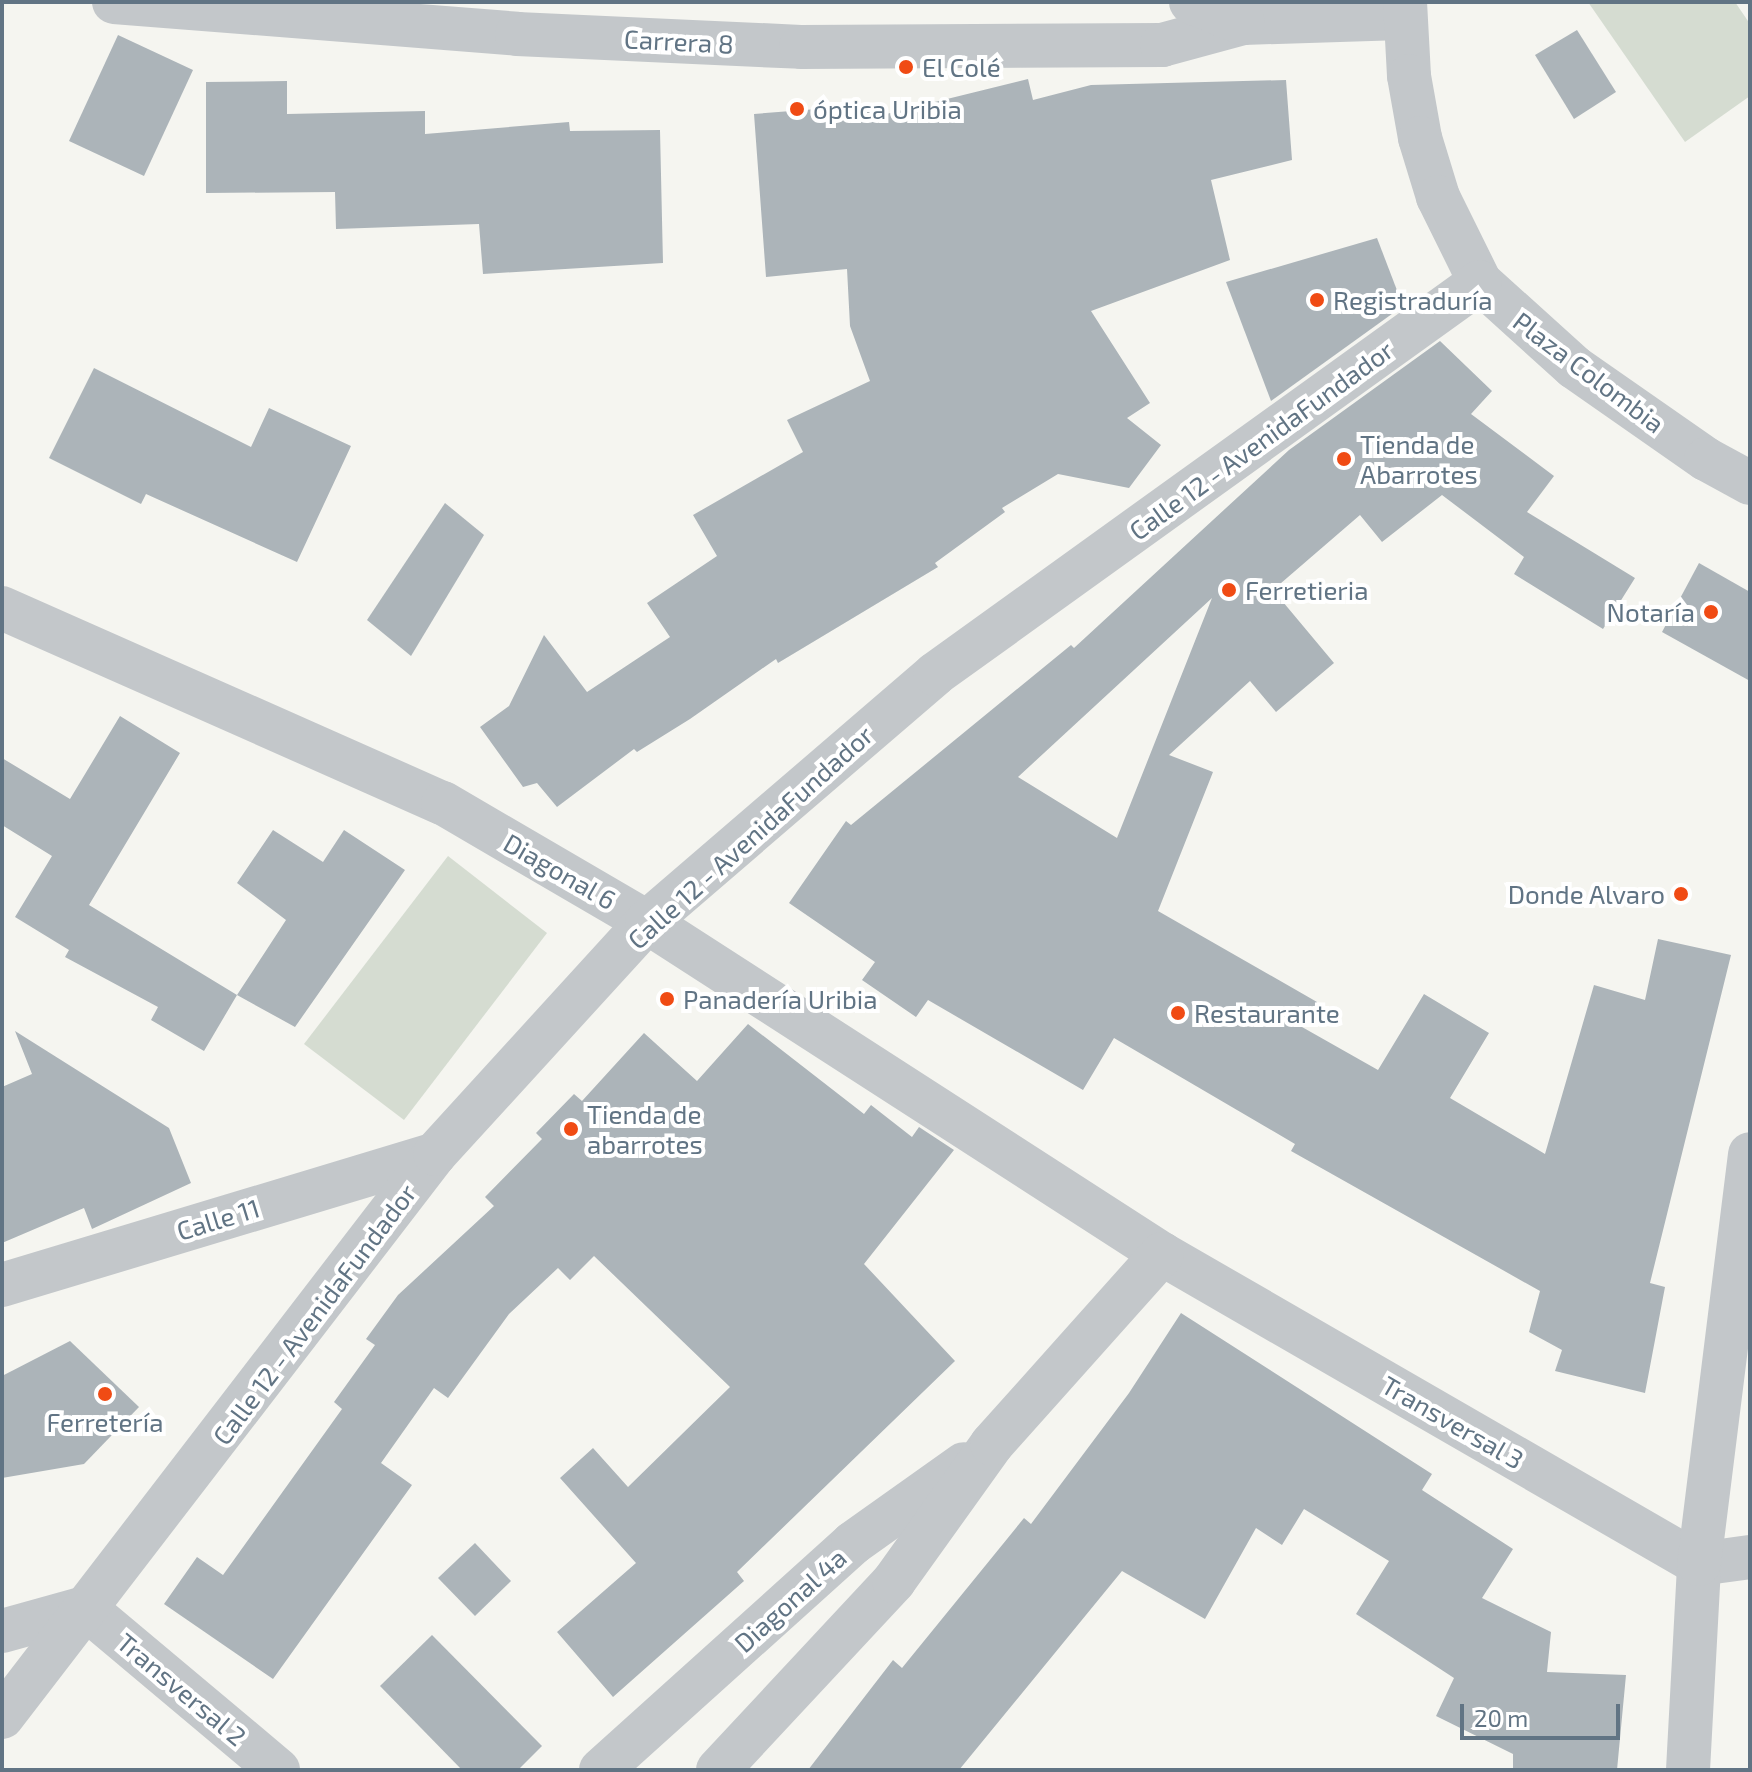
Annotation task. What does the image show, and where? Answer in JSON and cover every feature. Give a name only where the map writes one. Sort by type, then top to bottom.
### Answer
[{"type":"street","name":"Carrera 8","points":[[114,2],[517,34],[801,47],[1162,45],[1243,23],[1404,10]]},
{"type":"street","name":"Carrera 8","points":[[1191,2],[1243,23]]},
{"type":"street","name":"Plaza Colombia","points":[[1404,10],[1420,138],[1438,197],[1480,282],[1574,367],[1706,459],[1750,483]]},
{"type":"street","name":"Calle 12 - AvenidaFundador","points":[[2,1717],[207,1457],[435,1154],[647,922],[935,674],[1480,282]]},
{"type":"street","name":"Diagonal 6","points":[[2,608],[443,803],[647,922],[1162,1254]]},
{"type":"street","name":"Calle 11","points":[[2,1285],[435,1154]]},
{"type":"street","points":[[1688,1770],[1699,1564],[1750,1154]]},
{"type":"street","name":"Diagonal 4a","points":[[718,1770],[894,1581],[992,1444],[1162,1254]]},
{"type":"street","name":"Transversal 3","points":[[1162,1254],[1699,1564]]},
{"type":"street","name":"Diagonal 4a","points":[[601,1770],[853,1543],[992,1444]]},
{"type":"street","points":[[1699,1564],[1750,1557]]},
{"type":"street","points":[[2,1631],[85,1608]]},
{"type":"street","name":"Transversal 2","points":[[85,1608],[278,1770]]},
{"type":"shaded area","points":[[1588,2],[1735,2],[1750,24],[1750,96],[1685,142]]},
{"type":"shaded area","points":[[448,856],[547,933],[404,1120],[304,1044]]},
{"type":"building","points":[[1577,30],[1616,92],[1574,119],[1535,55]]},
{"type":"building","points":[[118,35],[193,70],[144,176],[69,141]]},
{"type":"building","points":[[1028,79],[1033,100],[1091,85],[1286,80],[1292,160],[1211,180],[1230,260],[1091,311],[1150,403],[1127,418],[1161,445],[1129,488],[1058,474],[1002,508],[1005,512],[935,563],[938,567],[778,663],[776,659],[690,719],[637,752],[634,749],[557,807],[537,783],[523,787],[480,727],[509,706],[544,635],[587,692],[670,637],[647,603],[717,556],[693,515],[803,452],[787,420],[870,381],[850,326],[847,269],[766,277],[754,114],[869,105],[870,118]]},
{"type":"building","points":[[287,81],[287,114],[425,111],[425,134],[569,122],[570,131],[660,130],[663,263],[483,274],[479,224],[336,229],[335,192],[206,193],[206,82]]},
{"type":"building","name":"Registraduría","points":[[1377,238],[1403,306],[1271,401],[1226,282]]},
{"type":"building","points":[[1440,341],[1492,391],[1471,414],[1554,476],[1527,512],[1635,578],[1603,629],[1514,574],[1524,557],[1442,495],[1382,542],[1360,515],[1273,590],[1334,663],[1276,712],[1250,681],[1169,755],[1213,772],[1158,911],[1317,1002],[1302,1027],[1378,1070],[1424,994],[1489,1033],[1450,1098],[1545,1154],[1594,985],[1645,1000],[1658,939],[1731,955],[1650,1283],[1665,1287],[1645,1393],[1555,1371],[1562,1350],[1529,1332],[1540,1291],[1291,1151],[1295,1144],[1114,1038],[1083,1090],[928,1000],[916,1017],[862,980],[875,962],[789,903],[846,821],[851,825],[1071,645],[1074,648],[1289,450]],"holes":[[[1212,598],[1117,838],[1018,777]]]},
{"type":"building","points":[[94,368],[251,447],[269,408],[351,446],[297,562],[146,494],[141,504],[49,458]]},
{"type":"building","points":[[445,503],[484,535],[411,656],[367,620]]},
{"type":"building","name":"Notaría","points":[[1699,563],[1750,592],[1750,681],[1662,632]]},
{"type":"building","points":[[120,716],[180,753],[89,905],[237,995],[204,1051],[151,1020],[158,1007],[65,957],[69,950],[15,917],[52,856],[2,825],[2,758],[70,799]]},
{"type":"building","points":[[273,830],[323,862],[344,830],[405,870],[295,1027],[237,995],[286,920],[237,883]]},
{"type":"building","points":[[748,1024],[864,1114],[871,1105],[912,1137],[919,1127],[954,1150],[864,1264],[955,1361],[737,1572],[744,1581],[613,1697],[557,1632],[636,1563],[560,1478],[593,1448],[628,1487],[730,1387],[594,1256],[570,1280],[558,1268],[509,1314],[448,1398],[434,1388],[381,1463],[412,1485],[273,1679],[164,1604],[197,1557],[223,1575],[342,1409],[334,1402],[375,1345],[366,1339],[398,1295],[494,1206],[485,1197],[542,1139],[536,1133],[574,1094],[582,1101],[644,1033],[697,1081]]},
{"type":"building","points":[[15,1031],[169,1128],[191,1183],[92,1229],[84,1208],[2,1243],[2,1087],[32,1074]]},
{"type":"building","points":[[1181,1313],[1432,1474],[1422,1490],[1513,1549],[1482,1598],[1551,1632],[1547,1672],[1626,1675],[1617,1770],[1513,1770],[1513,1754],[1436,1716],[1454,1678],[1356,1614],[1389,1561],[1304,1509],[1282,1545],[1256,1528],[1205,1619],[1122,1571],[959,1770],[808,1770],[893,1660],[902,1668],[1024,1518],[1031,1524],[1129,1393]]},
{"type":"building","points":[[70,1341],[139,1407],[84,1464],[2,1478],[2,1376]]},
{"type":"building","points":[[475,1543],[511,1581],[475,1616],[438,1578]]},
{"type":"building","points":[[432,1635],[542,1746],[518,1770],[462,1770],[380,1686]]},
{"type":"place","name":"El Colé","points":[[906,67]]},
{"type":"place","name":"óptica Uribia","points":[[797,109]]},
{"type":"place","name":"Registraduría","points":[[1317,300]]},
{"type":"place","name":"Tienda de Abarrotes","points":[[1344,459]]},
{"type":"place","name":"Ferretieria","points":[[1229,590]]},
{"type":"place","name":"Notaría","points":[[1711,612]]},
{"type":"place","name":"Donde Alvaro","points":[[1681,894]]},
{"type":"place","name":"Panadería Uribia","points":[[667,999]]},
{"type":"place","name":"Restaurante","points":[[1178,1013]]},
{"type":"place","name":"Tienda de abarrotes","points":[[571,1129]]},
{"type":"place","name":"Ferretería","points":[[105,1394]]}]
